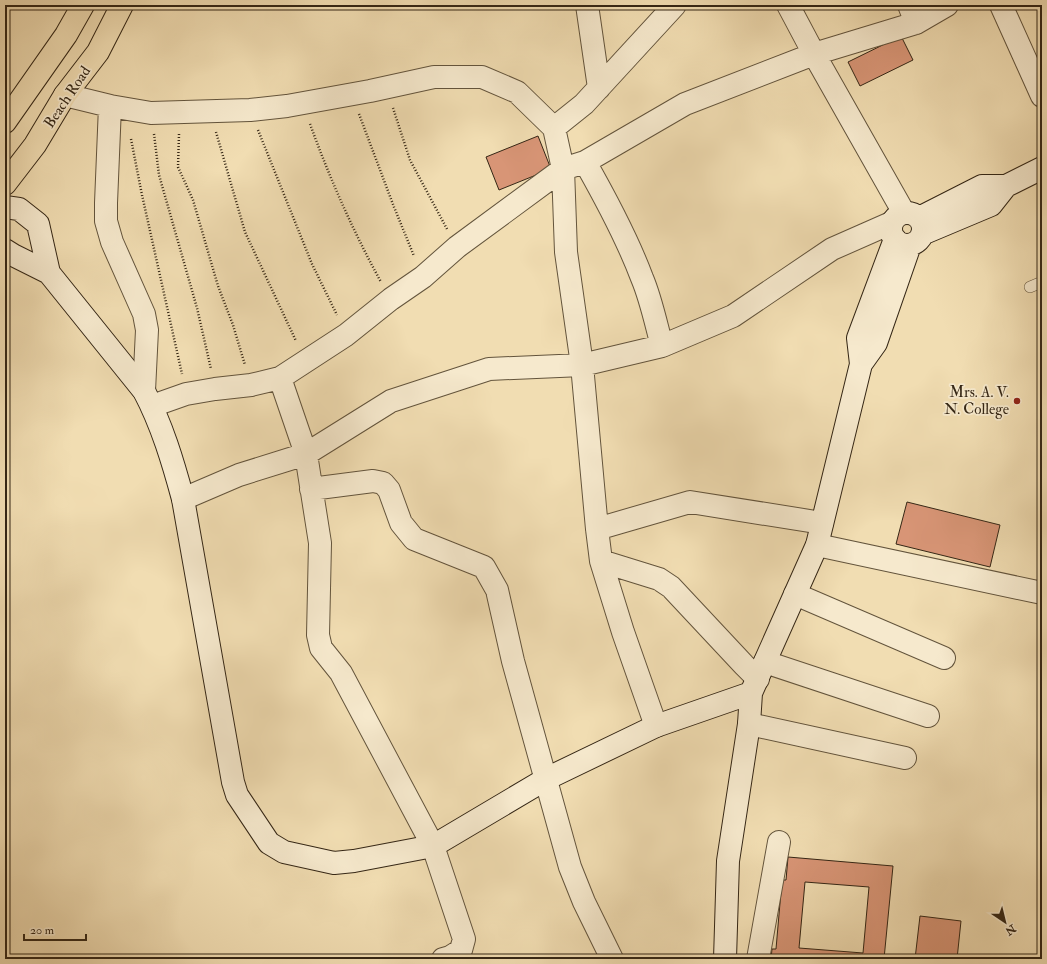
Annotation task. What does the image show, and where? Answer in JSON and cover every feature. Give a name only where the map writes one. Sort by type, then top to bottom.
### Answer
[{"type":"main road","points":[[5,122],[66,35],[83,5]]},
{"type":"main road","name":"Beach Road","points":[[5,184],[35,145],[65,95],[98,52],[122,5]]},
{"type":"street","points":[[587,5],[599,88]]},
{"type":"street","points":[[554,128],[584,104],[675,5]]},
{"type":"street","points":[[788,5],[907,229]]},
{"type":"street","points":[[148,399],[186,394],[215,388],[251,385],[280,378],[346,335],[423,277],[457,247],[563,170],[585,162],[685,104],[913,14],[947,5]]},
{"type":"street","points":[[1001,5],[1042,96]]},
{"type":"street","points":[[65,95],[117,108],[151,113],[209,110],[250,110],[287,106],[434,77],[482,77],[517,92],[554,128],[563,170],[566,252],[582,365],[601,561],[623,632],[656,726]]},
{"type":"street","points":[[117,108],[106,203],[106,221],[112,242],[144,314],[147,330],[148,399]]},
{"type":"street","points":[[585,162],[627,243],[643,279],[662,346]]},
{"type":"street","points":[[183,499],[239,476],[306,454],[391,401],[489,369],[582,365],[662,346],[733,316],[832,249],[907,229],[982,186],[1006,186],[1042,168]]},
{"type":"street","points":[[5,207],[19,209],[38,224],[49,273],[148,399],[170,453],[183,499],[233,782],[237,795],[269,842],[284,852],[334,863],[354,862],[433,846],[546,779],[758,678]]},
{"type":"street","points":[[725,959],[728,861],[749,724],[758,678],[817,545],[861,364],[858,338],[907,229]]},
{"type":"street","points":[[5,250],[13,256],[49,273]]},
{"type":"street","points":[[280,378],[306,454],[320,542],[318,635],[321,648],[341,673],[433,846],[464,939],[461,950],[450,957],[443,959]]},
{"type":"street","points":[[311,489],[373,481],[383,483],[389,490],[401,523],[414,539],[484,567],[497,590],[513,661],[570,867],[584,902],[612,959]]},
{"type":"street","points":[[597,529],[690,502],[822,522]]},
{"type":"street","points":[[817,545],[1042,593]]},
{"type":"street","points":[[601,561],[659,579],[671,587],[758,678],[928,716]]},
{"type":"street","points":[[795,594],[944,658]]},
{"type":"street","points":[[749,724],[905,758]]},
{"type":"street","points":[[758,959],[779,842]]},
{"type":"lane","points":[[1030,287],[1042,282]]},
{"type":"path","points":[[386,87],[410,160],[457,247]]},
{"type":"path","points":[[352,94],[394,207],[423,277]]},
{"type":"path","points":[[303,103],[325,165],[360,244],[391,300]]},
{"type":"path","points":[[117,108],[142,195],[186,394]]},
{"type":"path","points":[[209,110],[245,232],[306,362]]},
{"type":"path","points":[[250,110],[312,264],[346,335]]},
{"type":"path","points":[[180,111],[178,167],[193,200],[218,286],[234,325],[251,385]]},
{"type":"path","points":[[151,113],[159,175],[197,308],[215,388]]},
{"type":"building","points":[[901,36],[913,60],[860,86],[848,62]]},
{"type":"building","points":[[538,136],[551,169],[499,190],[486,157]]},
{"type":"building","points":[[907,502],[1000,525],[990,567],[896,544]]},
{"type":"building","points":[[788,857],[893,866],[884,959],[771,959],[772,949],[776,949],[782,880],[786,880]],"holes":[[[805,882],[869,887],[863,953],[799,948]]]},
{"type":"building","points":[[920,916],[961,921],[957,959],[915,959]]},
{"type":"place","name":"Mrs. A. V. N. College","points":[[1017,401]]}]
